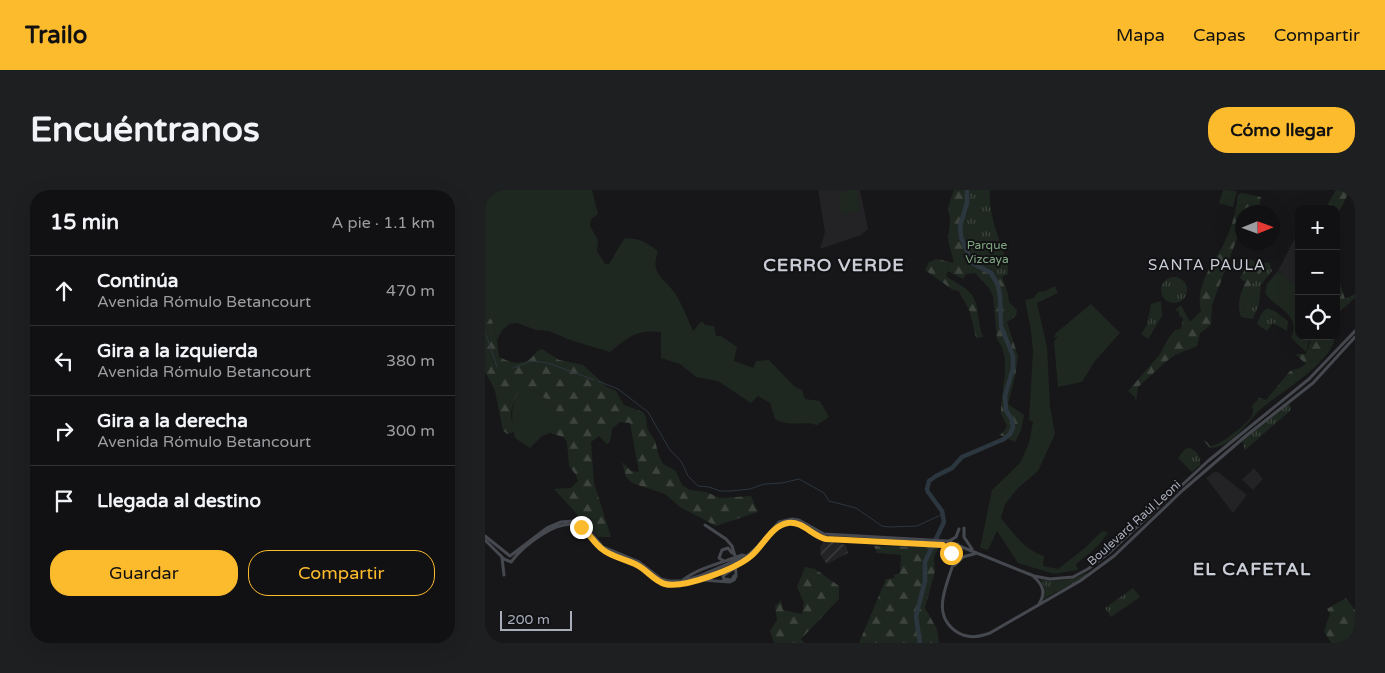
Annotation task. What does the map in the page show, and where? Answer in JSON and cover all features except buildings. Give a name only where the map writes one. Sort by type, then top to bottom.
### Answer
[{"type":"main road","name":"Boulevard Raúl Leoni","points":[[915,540],[944,542],[958,546],[1034,576],[1050,579],[1073,577],[1105,556],[1208,461],[1313,375],[1355,331]]},
{"type":"main road","name":"Boulevard Raúl Leoni","points":[[958,546],[953,568],[944,592],[942,612],[947,625],[962,635],[976,637],[986,634],[1080,582],[1114,556],[1183,490],[1247,435],[1313,383],[1355,337]]},
{"type":"main road","points":[[510,556],[549,527],[561,522],[574,521],[583,525],[605,548],[639,562],[663,580],[681,581],[695,578],[747,556],[777,524],[789,519],[799,520],[824,534],[915,540]]},
{"type":"main road","points":[[735,571],[734,577],[731,580],[724,579],[725,573],[738,566],[755,552],[779,526],[788,523],[798,524],[817,536],[826,539],[915,540]]},
{"type":"main road","points":[[511,562],[547,532],[559,526],[572,525],[583,529],[603,550],[639,566],[663,583],[684,584],[699,580],[742,562]]},
{"type":"main road","points":[[699,580],[730,582],[735,578],[733,548],[727,540],[705,525]]},
{"type":"main road","points":[[965,528],[964,537],[971,548],[977,553]]},
{"type":"main road","points":[[953,568],[952,555],[944,542],[956,537],[959,529]]},
{"type":"main road","points":[[485,536],[510,556],[511,562]]},
{"type":"main road","points":[[485,540],[502,557],[511,562]]},
{"type":"main road","points":[[724,562],[719,558],[723,548],[730,549],[734,557]]},
{"type":"main road","points":[[953,568],[963,557],[977,553]]},
{"type":"main road","points":[[681,581],[692,573],[742,555],[747,556]]},
{"type":"main road","points":[[502,557],[504,575]]},
{"type":"main road","points":[[1034,576],[1041,584],[1043,590],[1043,597],[1038,604]]},
{"type":"shaded area","points":[[818,190],[860,190],[868,229],[861,235],[820,249],[825,232]]},
{"type":"shaded area","points":[[1295,238],[1295,285],[1278,271]]},
{"type":"shaded area","points":[[1254,468],[1263,479],[1253,490],[1242,480]]},
{"type":"shaded area","points":[[1214,472],[1218,472],[1247,495],[1233,513],[1206,478]]},
{"type":"shaded area","points":[[824,540],[846,545],[848,553],[827,564],[821,556],[820,548]]},
{"type":"green space","points":[[485,190],[592,190],[598,214],[591,219],[590,226],[598,240],[597,251],[605,264],[609,264],[624,239],[638,240],[658,251],[655,265],[656,270],[677,296],[693,331],[702,321],[705,325],[714,326],[716,336],[721,336],[737,347],[734,361],[753,368],[756,361],[769,360],[794,386],[802,390],[805,399],[820,401],[829,417],[817,425],[806,423],[791,424],[775,419],[770,403],[758,396],[751,403],[718,381],[696,377],[680,364],[661,358],[661,332],[653,331],[633,335],[610,352],[570,340],[549,331],[536,330],[517,323],[510,324],[502,330],[497,340],[492,320],[485,315]]},
{"type":"green space","points":[[845,190],[857,190],[860,211],[842,214],[839,193],[845,192]]},
{"type":"green space","points":[[954,190],[968,190],[968,237],[974,262],[983,269],[1002,277],[1009,302],[1017,310],[1016,316],[1007,322],[1018,356],[1008,404],[1024,415],[1021,430],[1015,442],[1000,435],[1007,426],[1001,414],[1005,359],[1002,347],[997,339],[993,296],[989,288],[975,273],[966,274],[963,279],[948,271],[946,276],[966,289],[975,299],[983,337],[976,338],[970,312],[959,291],[953,290],[925,270],[929,262],[937,259],[954,263],[948,240],[950,221],[948,207]]},
{"type":"green space","name":"Parque Vizcaya","points":[[968,190],[990,190],[993,219],[1008,267],[1008,274],[1002,277],[982,269],[972,259],[968,240]]},
{"type":"green space","points":[[1223,190],[1237,191],[1233,207],[1219,203]]},
{"type":"green space","points":[[1336,190],[1350,190],[1340,210],[1340,205],[1327,205]]},
{"type":"green space","points":[[1241,193],[1261,197],[1259,205],[1236,205],[1238,195]]},
{"type":"green space","points":[[1235,210],[1235,244],[1212,305],[1211,325],[1200,333],[1197,346],[1175,355],[1138,387],[1136,402],[1135,397],[1128,391],[1160,354],[1175,330],[1181,329],[1183,318],[1175,310],[1181,305],[1190,322],[1201,311],[1200,294],[1202,285],[1228,235]]},
{"type":"green space","points":[[1250,259],[1258,264],[1245,282],[1240,278]]},
{"type":"green space","points":[[1269,262],[1250,287],[1241,317],[1239,310],[1240,296],[1246,282],[1258,264]]},
{"type":"green space","points":[[1269,262],[1272,271],[1261,285],[1259,304],[1253,319],[1241,317],[1250,287]]},
{"type":"green space","points":[[1278,271],[1295,285],[1295,340],[1309,340],[1306,352],[1291,338],[1293,323],[1291,317],[1265,293],[1267,284]]},
{"type":"green space","points":[[1174,277],[1183,281],[1187,290],[1183,299],[1174,303],[1165,299],[1161,290],[1165,281]]},
{"type":"green space","points":[[1340,283],[1345,299],[1355,294],[1355,298],[1340,311]]},
{"type":"green space","points":[[1055,286],[1058,293],[1037,303],[1047,347],[1050,406],[1055,434],[1038,471],[1018,488],[1005,504],[1001,518],[1025,545],[1044,556],[1043,566],[1058,569],[1086,547],[1102,531],[1108,532],[1090,553],[1076,564],[1078,570],[1054,574],[1018,563],[997,531],[988,550],[980,548],[992,490],[1020,463],[1029,443],[1033,422],[1029,420],[1033,351],[1025,300],[1034,298],[1038,292]]},
{"type":"green space","points":[[1161,301],[1162,316],[1148,339],[1141,334],[1147,325],[1151,304]]},
{"type":"green space","points":[[1091,304],[1120,333],[1095,361],[1082,382],[1058,387],[1054,341],[1059,336],[1054,338],[1056,333]]},
{"type":"green space","points":[[1267,308],[1288,321],[1287,331],[1273,323],[1267,331],[1257,324],[1261,314]]},
{"type":"green space","points":[[485,315],[492,320],[499,357],[518,363],[530,359],[536,352],[542,349],[559,360],[583,365],[607,387],[616,391],[624,405],[643,412],[646,417],[647,428],[655,441],[663,464],[676,471],[682,485],[690,490],[706,492],[720,498],[751,496],[758,512],[716,526],[680,507],[665,494],[632,483],[626,477],[622,462],[631,471],[639,472],[630,423],[620,422],[612,429],[610,442],[607,444],[599,436],[591,442],[594,483],[611,537],[598,537],[554,489],[571,488],[578,481],[569,466],[567,442],[563,437],[550,433],[549,429],[551,422],[567,421],[564,415],[556,411],[549,401],[534,391],[521,388],[511,412],[514,432],[507,434],[503,430],[495,391],[485,372]]},
{"type":"green space","points":[[1311,340],[1334,340],[1333,345],[1317,365],[1263,407],[1233,438],[1219,447],[1210,448],[1204,439],[1211,446],[1215,445],[1244,425],[1251,417],[1253,412],[1252,406],[1259,398],[1266,400],[1290,371],[1306,364],[1295,354],[1306,354]]},
{"type":"green space","points":[[521,387],[534,391],[549,401],[556,411],[564,414],[567,421],[549,429],[550,433],[542,436],[530,448],[515,438],[514,432],[513,405]]},
{"type":"green space","points":[[1289,402],[1291,410],[1245,450],[1242,440]]},
{"type":"green space","points":[[1190,448],[1195,451],[1200,459],[1200,465],[1192,472],[1178,458],[1185,449]]},
{"type":"green space","points":[[874,546],[939,547],[934,557],[935,571],[925,608],[937,629],[939,643],[859,643],[886,579],[894,578],[894,575],[900,573],[901,555],[877,553]]},
{"type":"green space","points":[[805,567],[815,569],[839,586],[839,599],[801,639],[805,643],[774,643],[770,631],[777,620],[775,606],[781,600],[783,610],[802,614],[804,603],[797,587]]},
{"type":"green space","points":[[1086,573],[1087,575],[1082,579],[1043,599],[1044,586],[1040,579],[1064,580]]},
{"type":"green space","points":[[1133,588],[1140,597],[1111,617],[1105,608]]},
{"type":"green space","points":[[1346,598],[1355,610],[1355,643],[1331,643],[1324,631],[1330,614],[1327,609]]},
{"type":"waterway","points":[[920,643],[916,616],[925,581],[925,562],[944,522],[942,511],[928,492],[929,481],[952,468],[962,457],[1004,439],[1010,434],[1013,427],[1012,420],[1006,410],[1005,396],[1013,368],[1013,356],[1001,326],[998,285],[991,273],[972,263],[961,237],[960,226],[967,203],[967,190]]},
{"type":"waterway","points":[[485,335],[497,367]]},
{"type":"waterway","points":[[513,368],[531,361],[548,363],[594,380]]},
{"type":"waterway","points":[[598,381],[618,389],[648,412],[670,450],[681,461],[688,476],[698,486],[720,491],[731,491],[799,479],[824,493],[829,501],[856,508],[882,526],[889,527],[917,526],[943,514]]},
{"type":"district","name":"CERRO VERDE","points":[[834,265]]},
{"type":"district","name":"SANTA PAULA","points":[[1207,265]]},
{"type":"district","name":"EL CAFETAL","points":[[1252,569]]},
{"type":"route","points":[[581,527],[603,550],[639,566],[649,575],[669,585],[695,582],[742,562],[751,557],[779,526],[788,523],[798,524],[817,536],[826,539],[875,540],[943,545],[951,553]]}]
